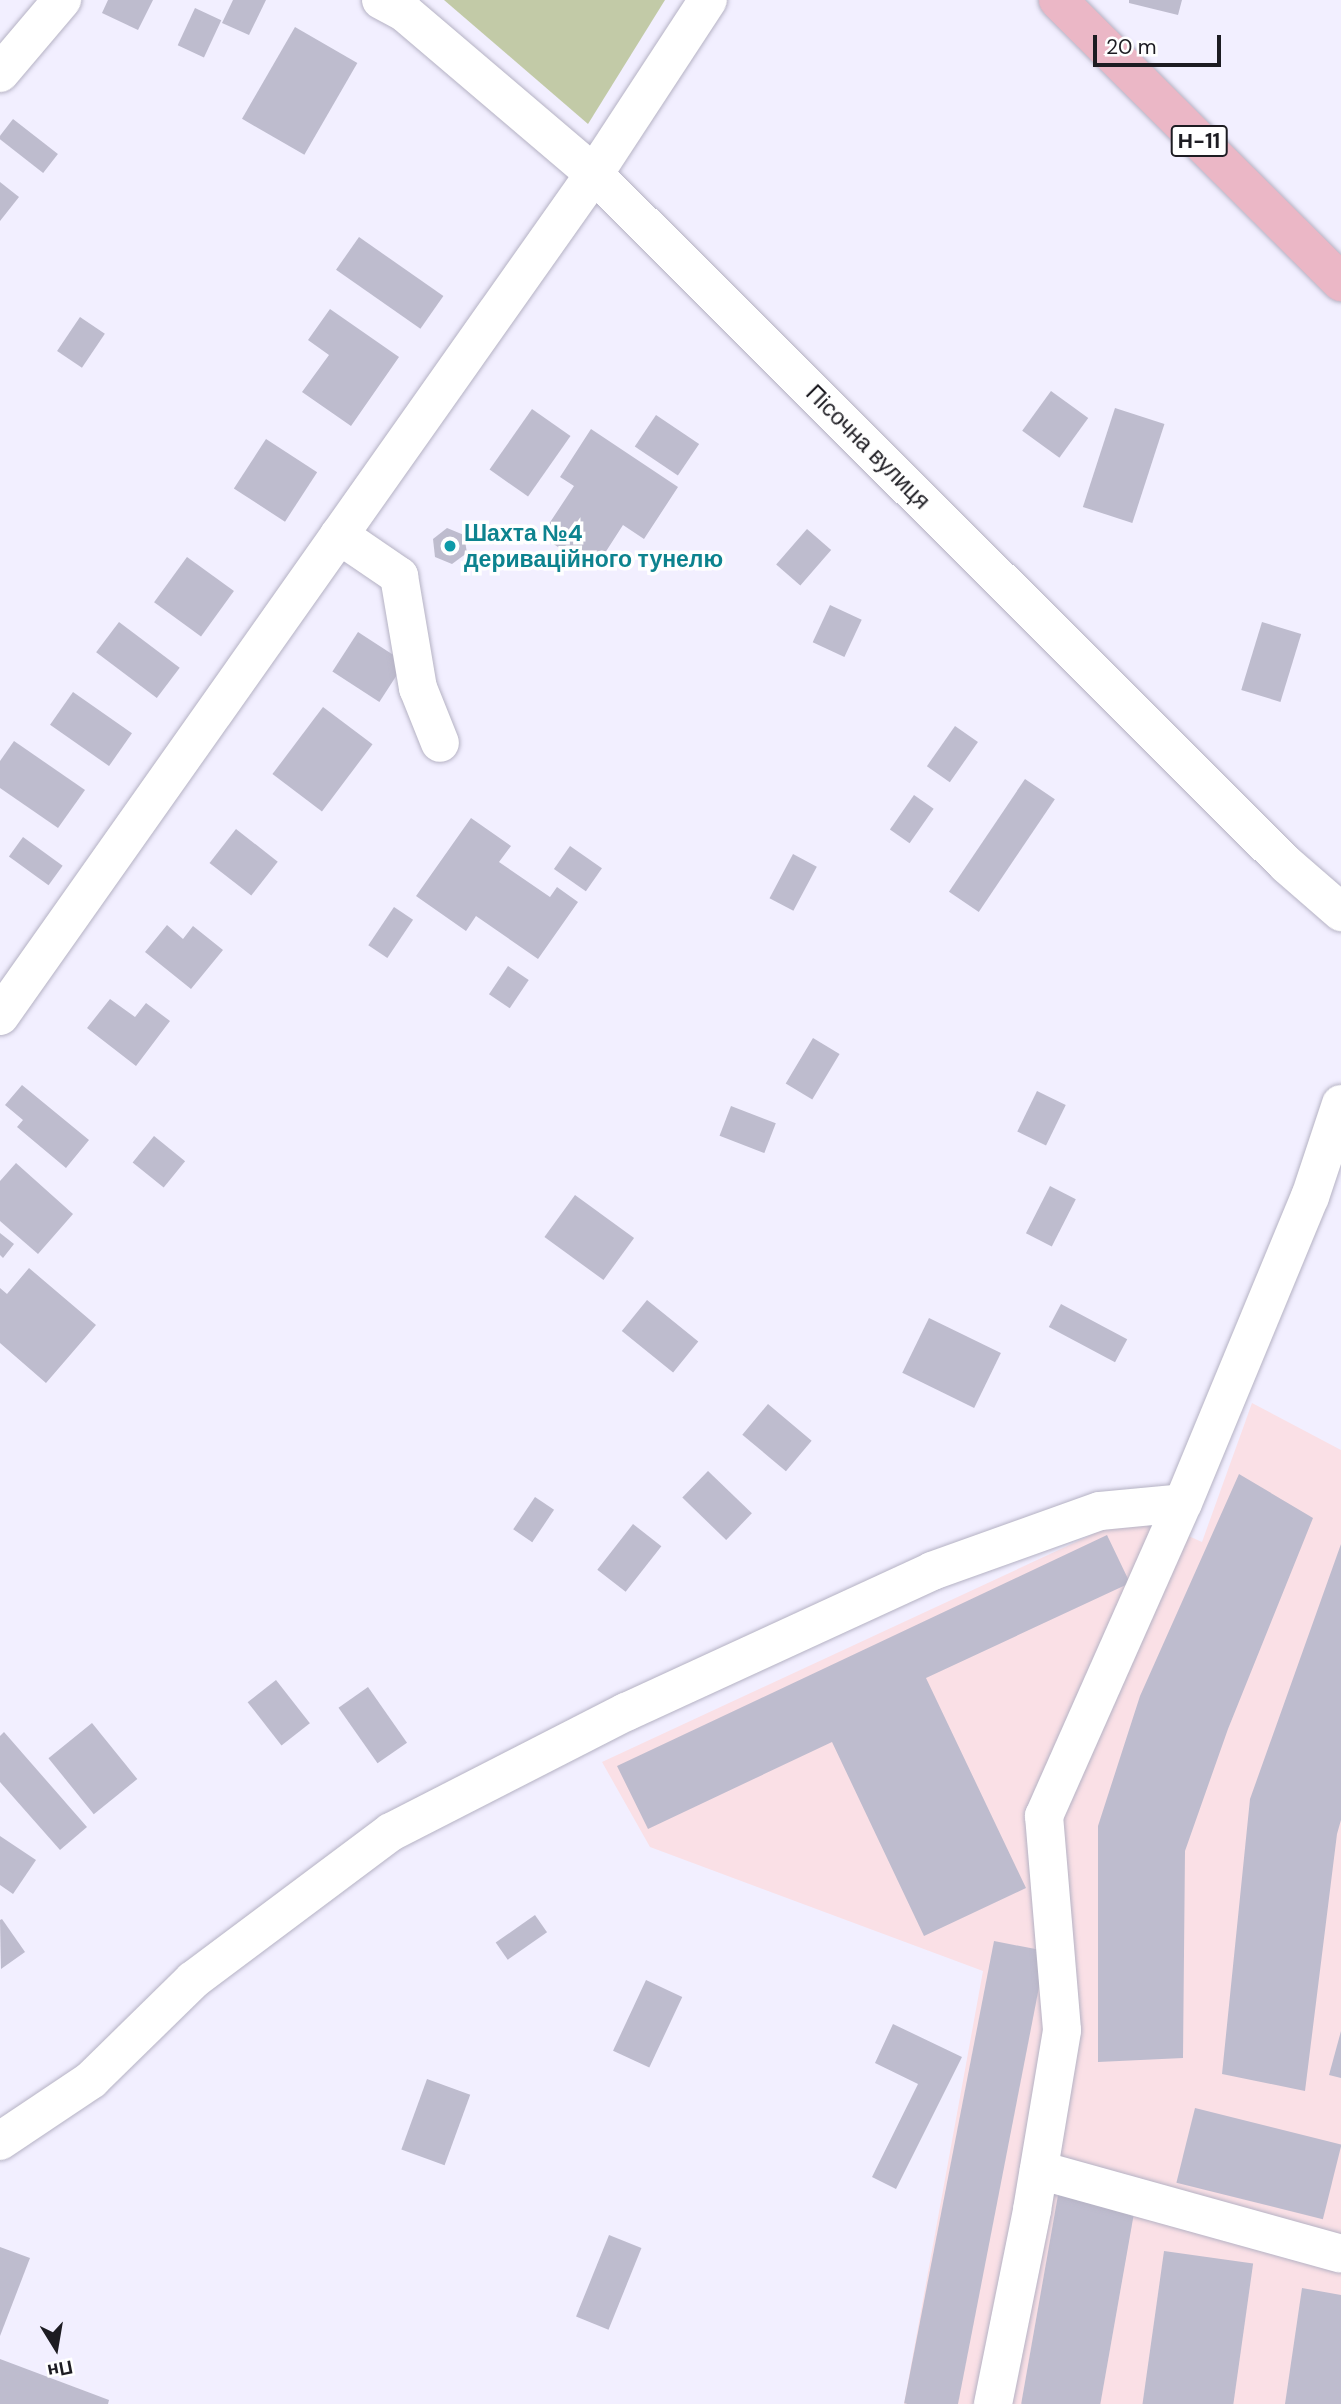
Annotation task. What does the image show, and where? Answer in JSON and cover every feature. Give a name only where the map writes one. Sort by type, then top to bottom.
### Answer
[{"type":"main road","name":"Н-11","points":[[1058,0],[1341,282]]},
{"type":"street","points":[[0,73],[62,0]]},
{"type":"street","name":"Пісочна вулиця","points":[[381,0],[405,13],[594,174],[1287,866],[1341,912]]},
{"type":"street","points":[[0,1016],[594,174],[708,0]]},
{"type":"street","points":[[339,535],[399,576],[418,688],[440,743]]},
{"type":"street","points":[[993,2404],[1039,2170],[1062,2030],[1044,1816],[1183,1503],[1310,1197],[1341,1104]]},
{"type":"street","points":[[0,2141],[91,2080],[193,1980],[391,1832],[626,1712],[932,1571],[1100,1511],[1183,1503]]},
{"type":"street","points":[[1039,2170],[1341,2255]]},
{"type":"shaded area","points":[[1252,1403],[1341,1450],[1341,2404],[904,2404],[983,1971],[650,1847],[602,1762],[1104,1529],[1155,1521],[1202,1542]]},
{"type":"green space","points":[[444,0],[665,0],[588,124]]},
{"type":"building","points":[[108,0],[153,0],[138,30],[102,13]]},
{"type":"building","points":[[233,0],[266,0],[249,35],[222,23]]},
{"type":"building","points":[[1129,0],[1182,0],[1178,15],[1129,3]]},
{"type":"building","points":[[195,8],[221,20],[204,57],[178,45]]},
{"type":"building","points":[[295,27],[357,63],[304,155],[242,119]]},
{"type":"building","points":[[13,119],[58,154],[43,173],[0,139]]},
{"type":"building","points":[[0,182],[19,197],[0,221]]},
{"type":"building","points":[[359,237],[443,296],[420,329],[336,270]]},
{"type":"building","points":[[330,309],[399,357],[351,426],[302,392],[329,355],[308,340]]},
{"type":"building","points":[[80,317],[105,334],[82,368],[57,351]]},
{"type":"building","points":[[1051,391],[1088,418],[1059,458],[1022,431]]},
{"type":"building","points":[[1115,408],[1164,424],[1132,523],[1083,507]]},
{"type":"building","points":[[532,409],[571,436],[528,497],[490,470]]},
{"type":"building","points":[[656,415],[699,444],[678,476],[635,447]]},
{"type":"building","points":[[591,429],[678,487],[644,539],[623,525],[594,570],[541,536],[574,486],[560,477]]},
{"type":"building","points":[[266,439],[317,472],[285,522],[234,488]]},
{"type":"building","name":"Шахта №4 дериваційного тунелю","points":[[447,528],[464,535],[467,553],[452,564],[435,557],[433,539]]},
{"type":"building","points":[[807,529],[831,550],[800,585],[776,564]]},
{"type":"building","points":[[187,557],[234,591],[201,636],[154,602]]},
{"type":"building","points":[[830,605],[862,620],[844,657],[813,642]]},
{"type":"building","points":[[119,622],[180,668],[157,698],[96,652]]},
{"type":"building","points":[[1262,622],[1301,634],[1280,702],[1241,690]]},
{"type":"building","points":[[358,632],[405,662],[379,702],[332,671]]},
{"type":"building","points":[[73,692],[132,733],[109,766],[50,725]]},
{"type":"building","points":[[323,707],[373,744],[322,811],[272,774]]},
{"type":"building","points":[[955,726],[978,742],[950,782],[927,766]]},
{"type":"building","points":[[14,741],[85,790],[58,828],[0,788],[0,761]]},
{"type":"building","points":[[1025,779],[1055,799],[979,912],[949,892]]},
{"type":"building","points":[[914,795],[934,809],[910,843],[890,829]]},
{"type":"building","points":[[471,818],[511,846],[499,862],[550,897],[557,887],[578,902],[538,959],[476,916],[466,931],[416,896]]},
{"type":"building","points":[[236,829],[278,862],[251,896],[210,863]]},
{"type":"building","points":[[23,837],[63,866],[49,885],[9,856]]},
{"type":"building","points":[[570,846],[602,868],[586,891],[554,869]]},
{"type":"building","points":[[793,854],[817,867],[793,911],[770,898]]},
{"type":"building","points":[[394,907],[413,920],[387,958],[368,945]]},
{"type":"building","points":[[167,925],[183,939],[193,926],[223,950],[191,989],[145,952]]},
{"type":"building","points":[[508,966],[529,980],[510,1008],[489,994]]},
{"type":"building","points":[[110,999],[135,1017],[146,1003],[170,1021],[136,1066],[87,1028]]},
{"type":"building","points":[[813,1038],[840,1054],[812,1099],[786,1083]]},
{"type":"building","points":[[22,1085],[89,1140],[66,1168],[17,1127],[23,1120],[5,1105]]},
{"type":"building","points":[[1037,1091],[1066,1105],[1046,1145],[1017,1131]]},
{"type":"building","points":[[731,1106],[776,1123],[764,1153],[720,1136]]},
{"type":"building","points":[[154,1136],[185,1161],[164,1188],[133,1162]]},
{"type":"building","points":[[16,1163],[73,1214],[38,1254],[0,1221],[0,1181]]},
{"type":"building","points":[[1050,1186],[1076,1199],[1052,1246],[1026,1233]]},
{"type":"building","points":[[575,1195],[634,1238],[603,1280],[544,1237]]},
{"type":"building","points":[[0,1233],[14,1244],[3,1258],[0,1255]]},
{"type":"building","points":[[29,1268],[96,1325],[46,1383],[0,1343],[0,1288],[7,1294]]},
{"type":"building","points":[[647,1300],[698,1342],[673,1373],[622,1331]]},
{"type":"building","points":[[1061,1304],[1127,1339],[1115,1362],[1049,1327]]},
{"type":"building","points":[[929,1318],[1001,1353],[974,1408],[902,1373]]},
{"type":"building","points":[[768,1404],[812,1441],[786,1471],[742,1435]]},
{"type":"building","points":[[708,1471],[752,1513],[726,1540],[682,1498]]},
{"type":"building","points":[[1239,1474],[1313,1518],[1228,1729],[1185,1851],[1183,2058],[1098,2062],[1098,1826],[1140,1696]]},
{"type":"building","points":[[535,1497],[554,1510],[532,1542],[513,1529]]},
{"type":"building","points":[[633,1524],[661,1546],[626,1592],[597,1570]]},
{"type":"building","points":[[1107,1535],[1130,1583],[926,1678],[1026,1888],[924,1936],[832,1742],[648,1829],[617,1766]]},
{"type":"building","points":[[1341,1544],[1341,1820],[1337,1834],[1305,2091],[1222,2074],[1250,1799]]},
{"type":"building","points":[[276,1680],[310,1723],[281,1746],[248,1702]]},
{"type":"building","points":[[368,1687],[407,1743],[378,1763],[339,1708]]},
{"type":"building","points":[[92,1723],[137,1779],[94,1814],[48,1758]]},
{"type":"building","points":[[4,1732],[87,1827],[60,1850],[0,1782],[0,1736]]},
{"type":"building","points":[[0,1836],[36,1860],[13,1894],[0,1885]]},
{"type":"building","points":[[535,1915],[547,1932],[508,1960],[496,1943]]},
{"type":"building","points":[[2,1919],[25,1952],[1,1969],[0,1920]]},
{"type":"building","points":[[994,1941],[1046,1951],[958,2404],[904,2403]]},
{"type":"building","points":[[646,1980],[682,1997],[649,2068],[613,2051]]},
{"type":"building","points":[[893,2024],[962,2057],[896,2189],[872,2177],[918,2084],[875,2063]]},
{"type":"building","points":[[1341,2031],[1341,2078],[1329,2075]]},
{"type":"building","points":[[427,2079],[470,2095],[445,2165],[401,2149]]},
{"type":"building","points":[[1195,2108],[1341,2144],[1323,2219],[1176,2183]]},
{"type":"building","points":[[1058,2195],[1135,2209],[1100,2404],[1021,2404]]},
{"type":"building","points":[[609,2235],[641,2248],[608,2330],[576,2317]]},
{"type":"building","points":[[0,2247],[30,2258],[0,2336]]},
{"type":"building","points":[[1164,2251],[1253,2264],[1233,2404],[1142,2404]]},
{"type":"building","points":[[1302,2288],[1341,2295],[1341,2404],[1285,2404]]},
{"type":"building","points":[[0,2359],[109,2400],[108,2404],[0,2404]]},
{"type":"place","name":"Шахта №4 дериваційного тунелю","points":[[450,546]]}]
